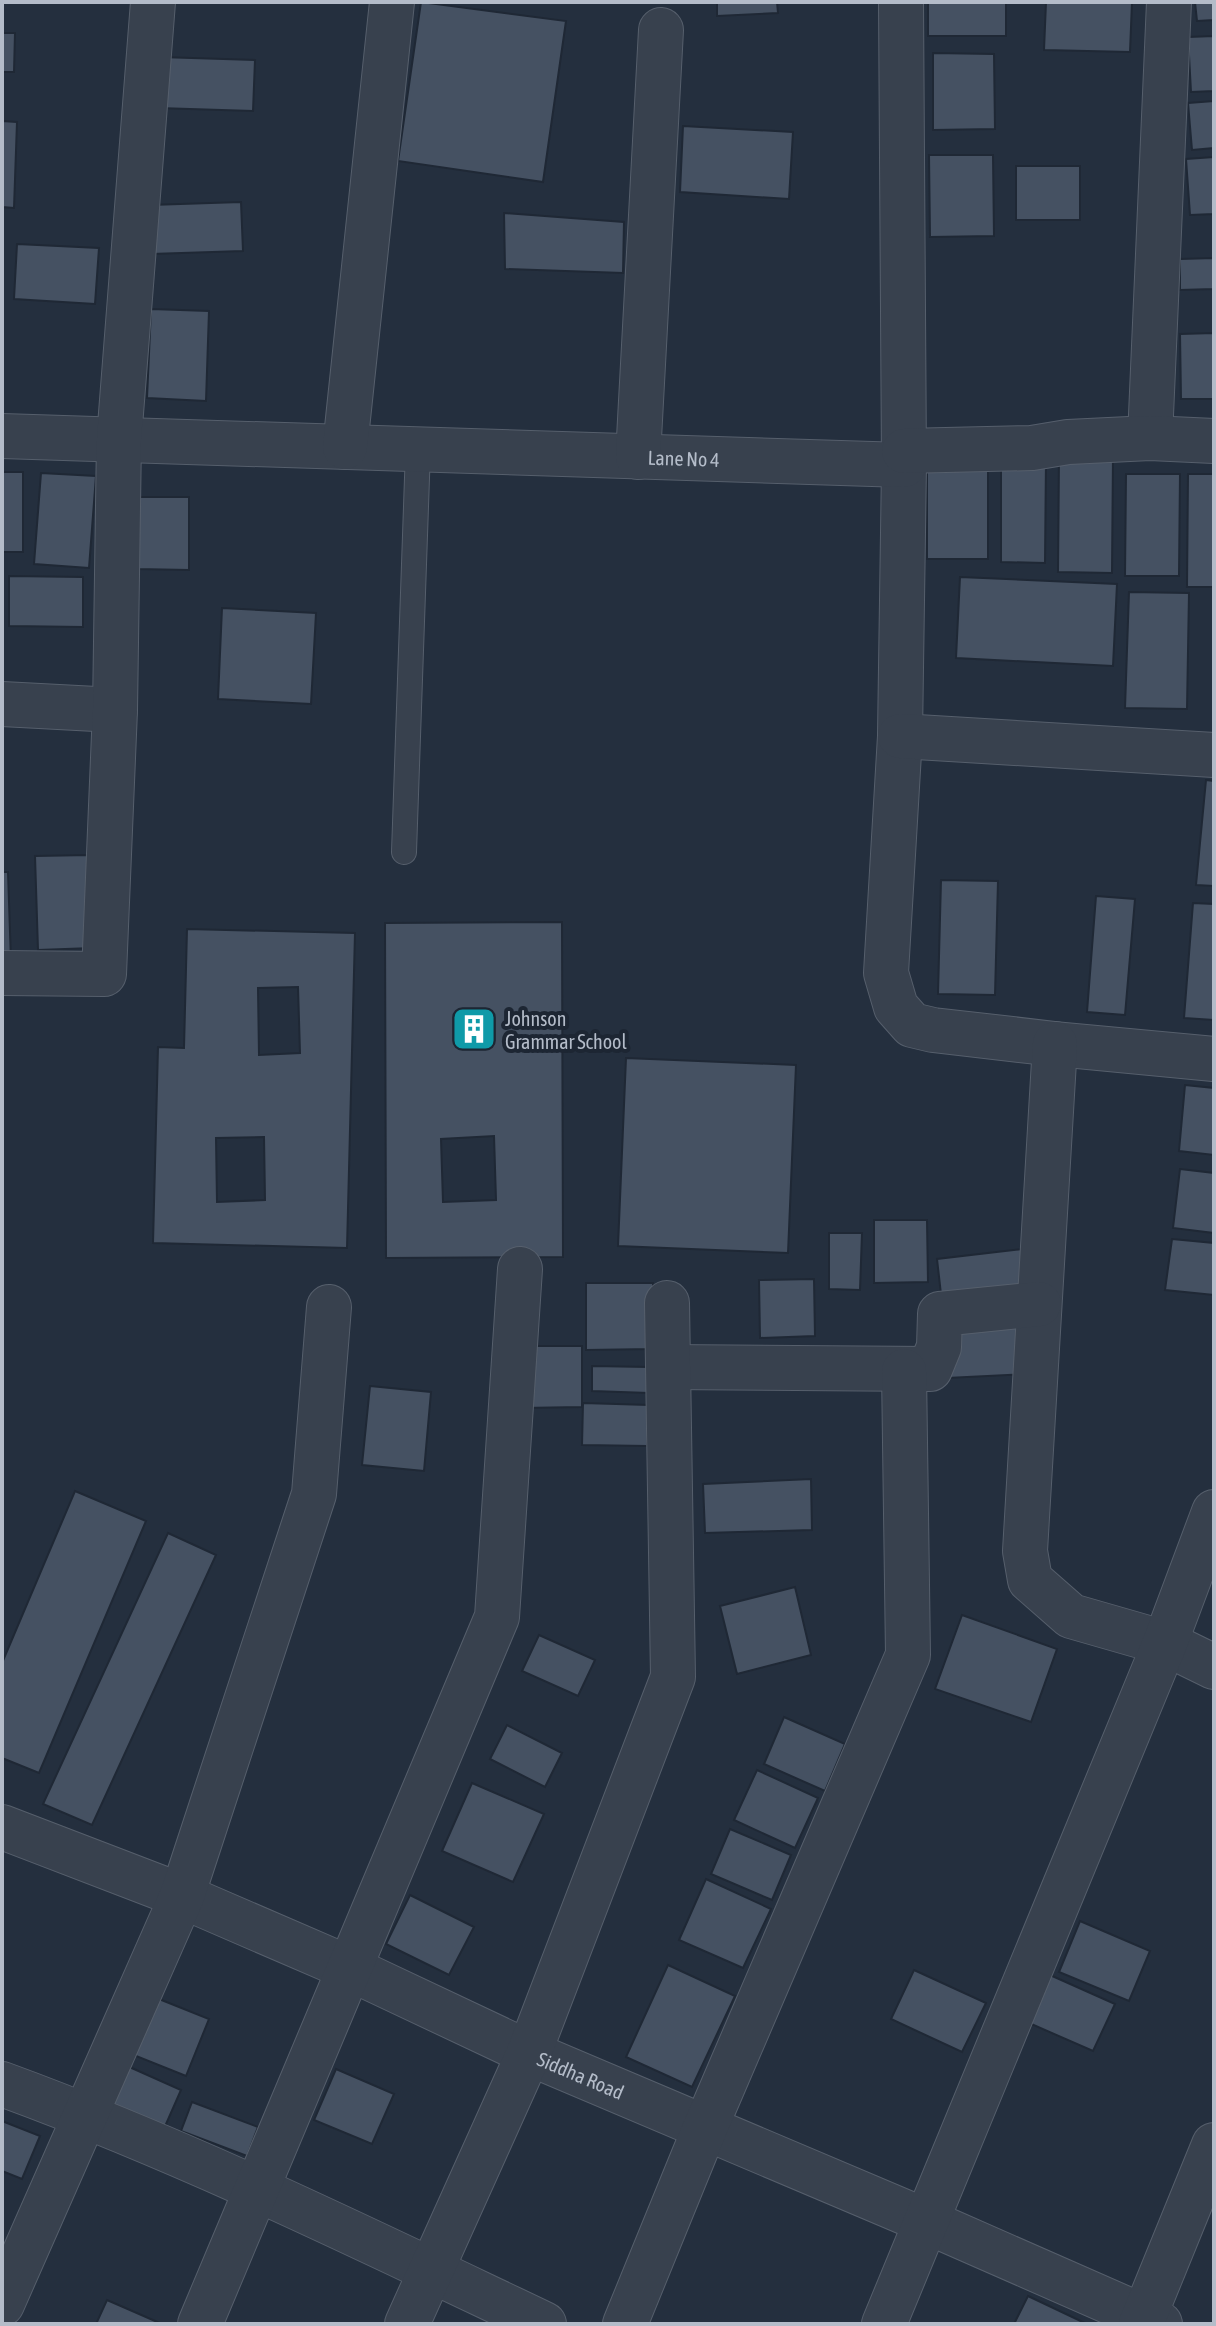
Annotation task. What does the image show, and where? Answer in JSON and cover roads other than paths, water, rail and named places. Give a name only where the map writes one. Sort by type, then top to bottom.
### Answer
[{"type":"street","points":[[2,973],[104,974],[115,710],[119,439],[153,2]]},
{"type":"street","points":[[345,447],[392,2]]},
{"type":"street","points":[[901,2],[904,458],[900,736],[886,973],[896,1007],[912,1025],[933,1030],[1214,1059]]},
{"type":"street","points":[[1150,438],[1169,2]]},
{"type":"street","points":[[638,457],[661,30]]},
{"type":"street","name":"Lane No 4","points":[[2,436],[638,457],[904,458],[1032,448],[1068,442],[1150,438],[1214,441]]},
{"type":"street","points":[[2,704],[115,710]]},
{"type":"street","points":[[900,736],[1214,755]]},
{"type":"street","points":[[1055,1044],[1025,1551],[1030,1580],[1071,1616],[1165,1643],[1214,1667]]},
{"type":"street","points":[[200,2324],[497,1617],[520,1269]]},
{"type":"street","points":[[407,2324],[529,2053],[673,1677],[667,1303]]},
{"type":"street","points":[[669,1367],[930,1369],[939,1347],[940,1314],[1039,1304]]},
{"type":"street","points":[[2,2304],[182,1896],[314,1494],[329,1307]]},
{"type":"street","points":[[625,2324],[705,2128],[908,1655],[904,1371]]},
{"type":"street","points":[[884,2324],[1165,1643],[1214,1512]]},
{"type":"street","name":"Siddha Road","points":[[3,1831],[182,1896],[351,1969],[529,2053],[928,2222],[1149,2322]]},
{"type":"street","points":[[2,2084],[86,2115],[257,2188],[544,2324]]},
{"type":"street","points":[[1149,2322],[1214,2145]]},
{"type":"lane","points":[[404,852],[418,449]]},
{"type":"place","name":"Johnson Grammar School","points":[[474,1029]]}]
